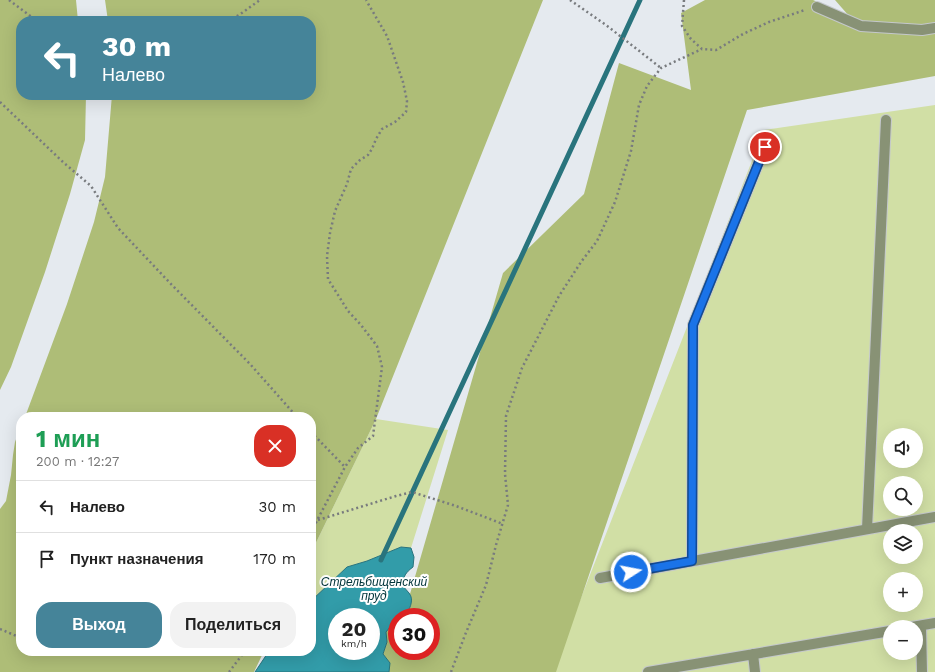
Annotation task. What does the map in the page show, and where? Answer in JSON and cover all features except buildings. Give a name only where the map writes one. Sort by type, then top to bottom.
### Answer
[{"type":"street","points":[[816,7],[861,26],[922,30],[935,28]]},
{"type":"street","points":[[868,529],[886,120]]},
{"type":"street","points":[[692,561],[693,325],[765,147]]},
{"type":"street","points":[[600,578],[935,517]]},
{"type":"street","points":[[923,625],[935,623]]},
{"type":"street","points":[[648,672],[883,632]]},
{"type":"street","points":[[753,654],[755,672]]},
{"type":"street","points":[[921,660],[922,672]]},
{"type":"path","points":[[10,0],[31,16]]},
{"type":"path","points":[[237,16],[260,0]]},
{"type":"path","points":[[316,523],[344,467],[358,448],[373,436],[382,367],[377,346],[348,311],[328,279],[327,256],[334,210],[347,184],[351,169],[360,160],[368,155],[382,129],[395,122],[406,112],[407,101],[403,82],[387,36],[366,0]]},
{"type":"path","points":[[570,0],[606,25],[661,68]]},
{"type":"path","points":[[684,0],[682,26],[691,39],[702,49]]},
{"type":"path","points":[[452,672],[465,635],[486,585],[508,505],[505,474],[506,416],[522,368],[559,296],[581,262],[597,241],[615,202],[631,151],[639,106],[647,86],[661,68],[702,49],[716,50],[743,34],[769,22],[816,7]]},
{"type":"path","points":[[0,102],[64,163],[91,186],[118,228],[250,364],[293,412]]},
{"type":"path","points":[[316,437],[344,467]]},
{"type":"path","points":[[318,520],[412,492],[456,506],[503,524]]},
{"type":"path","points":[[0,630],[16,636]]},
{"type":"path","points":[[229,672],[241,656]]},
{"type":"green space","points":[[0,0],[76,0],[78,16],[16,16],[16,100],[86,100],[85,140],[70,194],[45,272],[11,367],[0,390]]},
{"type":"green space","points":[[105,0],[543,0],[376,419],[316,543],[316,412],[27,412],[67,304],[94,222],[105,177],[112,100],[316,100],[316,16],[107,16]]},
{"type":"green space","points":[[705,0],[813,0],[849,16],[835,0],[935,0],[935,76],[747,110],[556,672],[389,672],[389,663],[383,654],[387,642],[385,632],[388,629],[388,660],[440,660],[440,608],[409,608],[411,600],[410,594],[503,273],[584,194],[619,63],[691,90],[681,13]]},
{"type":"green space","points":[[935,105],[935,672],[552,672],[764,130]]},
{"type":"green space","points":[[376,419],[448,430],[411,548],[401,547],[367,561],[347,567],[316,596],[316,543]]},
{"type":"green space","points":[[16,439],[16,656],[262,656],[254,672],[0,672],[0,509],[6,501]]},
{"type":"water","name":"Стрельбищенский пруд","points":[[401,547],[411,548],[414,557],[413,567],[405,575],[402,585],[411,596],[411,605],[410,608],[388,608],[388,630],[386,632],[387,642],[383,654],[390,663],[389,672],[255,672],[266,656],[316,656],[316,596],[347,567],[367,561]]},
{"type":"waterway","points":[[381,560],[640,0]]},
{"type":"route","points":[[631,572],[692,561],[693,325],[765,147]]}]
